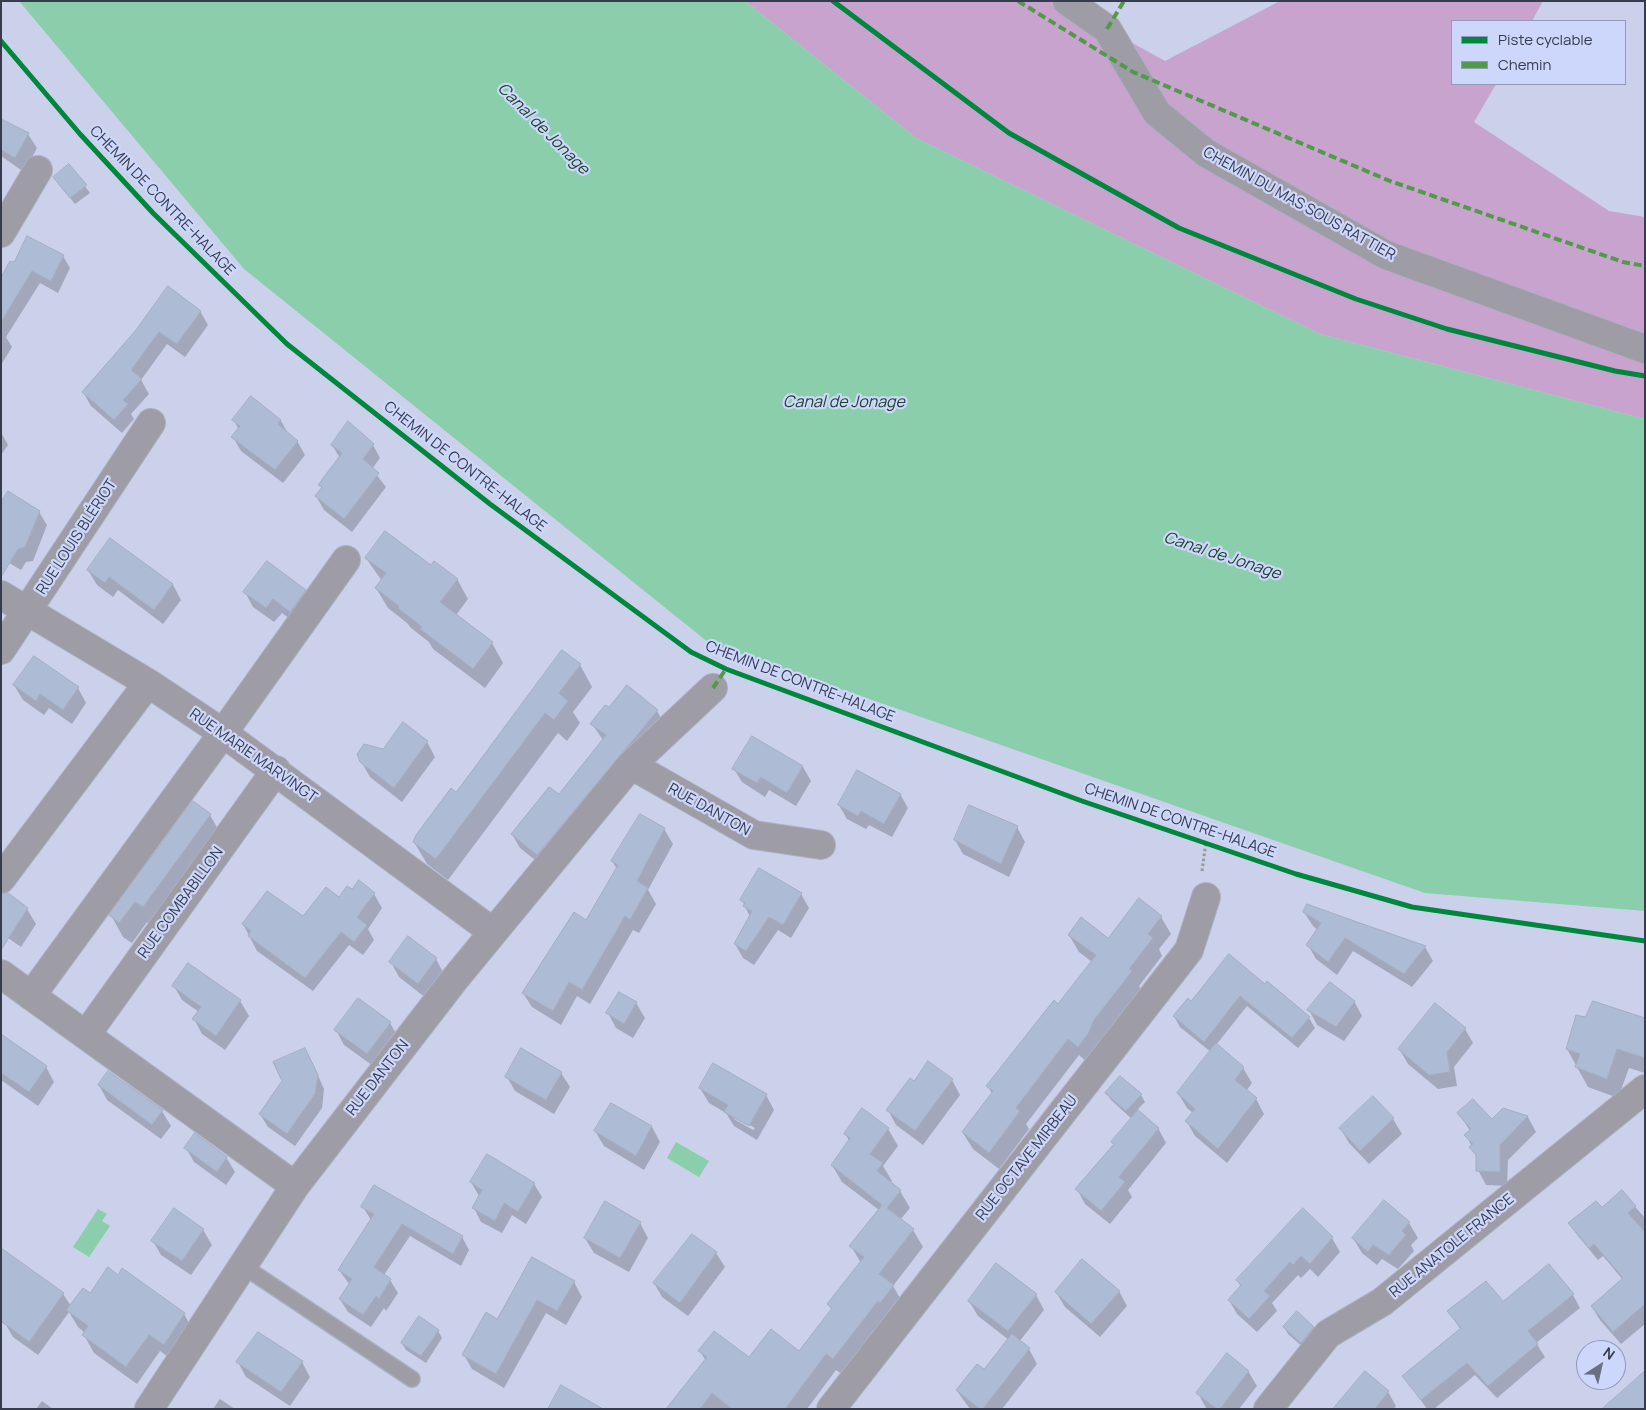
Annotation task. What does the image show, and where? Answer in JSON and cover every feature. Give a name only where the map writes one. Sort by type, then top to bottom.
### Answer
[{"type":"street","name":"CHEMIN DU MAS SOUS RATTIER","points":[[1067,1],[1107,29],[1157,113],[1206,153],[1386,255],[1645,349]]},
{"type":"street","points":[[1,233],[11,194],[38,170]]},
{"type":"street","name":"RUE LOUIS BLÉRIOT","points":[[1,650],[28,612],[151,422]]},
{"type":"street","points":[[31,996],[223,733],[346,560]]},
{"type":"street","name":"RUE MARIE MARVINGT","points":[[1,595],[148,682],[223,733],[276,770],[493,932]]},
{"type":"street","points":[[1,879],[148,682]]},
{"type":"street","name":"RUE DANTON","points":[[150,1409],[295,1186],[493,932],[631,765],[713,688]]},
{"type":"street","name":"RUE DANTON","points":[[631,765],[754,835],[821,845]]},
{"type":"street","name":"RUE COMBABILLON","points":[[86,1035],[276,770]]},
{"type":"street","name":"RUE OCTAVE MIRBEAU","points":[[831,1409],[1189,950],[1204,888]]},
{"type":"street","points":[[1,974],[295,1186]]},
{"type":"street","name":"RUE ANATOLE FRANCE","points":[[1268,1409],[1328,1334],[1382,1302],[1645,1089]]},
{"type":"lane","points":[[243,1266],[412,1379]]},
{"type":"path","points":[[1204,888],[1206,842]]},
{"type":"shaded area","points":[[745,1],[1067,1],[1107,29],[1165,61],[1280,1],[1543,1],[1533,20],[1451,20],[1451,85],[1495,85],[1474,122],[1609,211],[1645,217],[1645,419],[1320,334],[916,138]]},
{"type":"water","name":"Canal de Jonage","points":[[19,1],[745,1],[916,138],[1320,334],[1645,419],[1645,911],[1425,893],[709,643],[244,269]]},
{"type":"water","points":[[676,1142],[709,1161],[699,1177],[667,1158]]},
{"type":"water","points":[[98,1209],[107,1214],[102,1221],[110,1226],[89,1257],[73,1247]]},
{"type":"building","points":[[1,119],[29,133],[15,158],[1,150]]},
{"type":"building","points":[[69,164],[87,185],[70,198],[53,177]]},
{"type":"building","points":[[27,236],[64,255],[51,281],[32,271],[1,322],[1,277],[10,261],[14,262]]},
{"type":"building","points":[[168,286],[201,311],[177,344],[159,332],[131,370],[142,379],[123,400],[128,404],[114,420],[82,392],[136,330]]},
{"type":"building","points":[[251,396],[281,420],[278,424],[298,441],[275,470],[231,437],[240,426],[232,420]]},
{"type":"building","points":[[348,421],[374,444],[363,459],[379,473],[344,519],[315,496],[322,487],[318,485],[342,453],[331,445]]},
{"type":"building","points":[[8,491],[40,511],[25,547],[18,549],[1,577],[1,502]]},
{"type":"building","points":[[385,531],[431,565],[434,561],[458,579],[440,602],[493,642],[473,669],[420,629],[422,627],[398,608],[399,606],[375,588],[386,573],[365,558]]},
{"type":"building","points":[[110,538],[173,584],[154,610],[109,577],[105,583],[87,570]]},
{"type":"building","points":[[267,561],[306,590],[290,612],[273,599],[266,608],[243,592]]},
{"type":"building","points":[[562,650],[581,664],[559,693],[568,701],[554,720],[545,713],[436,859],[413,842],[416,835],[451,788],[456,792]]},
{"type":"building","points":[[34,656],[79,687],[63,710],[40,694],[36,701],[13,685]]},
{"type":"building","points":[[627,685],[658,710],[537,855],[511,834],[549,787],[559,794],[606,735],[590,724],[605,705],[609,707]]},
{"type":"building","points":[[403,722],[428,741],[394,788],[360,762],[357,754],[364,744],[383,749]]},
{"type":"building","points":[[752,736],[803,766],[787,793],[761,777],[757,783],[732,769]]},
{"type":"building","points":[[857,770],[901,794],[884,824],[861,811],[858,816],[838,805]]},
{"type":"building","points":[[193,801],[211,814],[143,907],[135,902],[119,923],[109,915]]},
{"type":"building","points":[[969,805],[1018,826],[1001,864],[954,840]]},
{"type":"building","points":[[640,814],[665,828],[637,881],[648,888],[630,920],[625,916],[582,990],[569,982],[553,1011],[522,993],[574,912],[586,920],[618,865],[611,861]]},
{"type":"building","points":[[759,868],[802,893],[783,925],[769,917],[746,951],[734,944],[752,911],[743,906],[745,903],[740,900]]},
{"type":"building","points":[[359,880],[375,893],[357,917],[367,925],[354,942],[341,932],[305,978],[248,936],[251,931],[242,924],[267,891],[303,916],[326,887],[339,897],[347,886],[352,889]]},
{"type":"building","points":[[8,893],[28,908],[1,950],[1,894]]},
{"type":"building","points":[[1139,898],[1162,916],[1148,934],[1153,938],[1129,969],[1132,971],[1094,1020],[1088,1034],[1078,1047],[1068,1039],[1016,1108],[1020,1111],[989,1153],[962,1132],[993,1091],[986,1086],[1054,1000],[1058,1004],[1096,955],[1068,935],[1081,917],[1108,938]]},
{"type":"building","points":[[1307,904],[1426,946],[1404,974],[1345,938],[1328,962],[1306,945],[1321,923],[1303,912]]},
{"type":"building","points":[[408,936],[437,958],[418,984],[389,962]]},
{"type":"building","points":[[1229,954],[1265,984],[1267,981],[1310,1017],[1292,1038],[1240,996],[1204,1042],[1173,1016],[1188,998],[1191,1001]]},
{"type":"building","points":[[188,963],[241,1000],[216,1036],[192,1019],[201,1007],[172,986]]},
{"type":"building","points":[[1330,982],[1355,1001],[1336,1027],[1307,1010]]},
{"type":"building","points":[[619,992],[637,1002],[624,1024],[606,1013]]},
{"type":"building","points":[[358,998],[391,1022],[367,1054],[334,1030]]},
{"type":"building","points":[[1593,1001],[1645,1018],[1645,1058],[1617,1049],[1607,1079],[1575,1067],[1580,1054],[1566,1049],[1576,1015],[1585,1017]]},
{"type":"building","points":[[1435,1003],[1466,1028],[1447,1052],[1450,1072],[1429,1075],[1398,1049]]},
{"type":"building","points":[[1,1034],[47,1066],[29,1092],[1,1073]]},
{"type":"building","points":[[1216,1043],[1244,1067],[1235,1080],[1257,1098],[1218,1149],[1185,1121],[1195,1109],[1177,1093]]},
{"type":"building","points":[[305,1048],[318,1075],[315,1094],[287,1134],[259,1114],[282,1081],[273,1062]]},
{"type":"building","points":[[521,1048],[562,1072],[546,1100],[505,1077]]},
{"type":"building","points":[[928,1061],[953,1079],[915,1131],[886,1110],[910,1078],[914,1081]]},
{"type":"building","points":[[713,1063],[767,1094],[749,1126],[724,1112],[728,1105],[699,1088]]},
{"type":"building","points":[[108,1071],[163,1110],[152,1125],[98,1085]]},
{"type":"building","points":[[1120,1076],[1142,1094],[1126,1111],[1105,1093]]},
{"type":"building","points":[[1373,1096],[1394,1118],[1360,1151],[1339,1128]]},
{"type":"building","points":[[1473,1099],[1492,1119],[1503,1108],[1528,1116],[1500,1145],[1500,1172],[1476,1171],[1476,1155],[1469,1147],[1473,1144],[1464,1135],[1471,1129],[1457,1113]]},
{"type":"building","points":[[611,1103],[652,1126],[636,1156],[594,1131]]},
{"type":"building","points":[[862,1108],[889,1128],[870,1154],[883,1163],[877,1171],[901,1190],[887,1208],[914,1229],[879,1274],[894,1285],[880,1303],[878,1301],[833,1359],[826,1354],[785,1409],[732,1409],[712,1393],[700,1409],[666,1409],[707,1357],[698,1351],[714,1331],[749,1357],[771,1329],[799,1351],[832,1308],[827,1304],[864,1257],[849,1246],[882,1205],[831,1165],[850,1138],[844,1134]]},
{"type":"building","points":[[1138,1110],[1159,1128],[1119,1177],[1125,1182],[1101,1211],[1075,1189],[1114,1144],[1111,1142]]},
{"type":"building","points":[[195,1133],[227,1157],[217,1172],[184,1148]]},
{"type":"building","points":[[487,1154],[535,1183],[518,1212],[504,1203],[495,1221],[472,1208],[482,1190],[470,1182]]},
{"type":"building","points":[[374,1185],[463,1236],[453,1254],[402,1224],[374,1267],[391,1279],[379,1299],[376,1296],[363,1315],[339,1299],[352,1279],[338,1270],[374,1214],[361,1207]]},
{"type":"building","points":[[1622,1190],[1636,1206],[1628,1213],[1645,1232],[1645,1304],[1613,1332],[1591,1306],[1623,1278],[1594,1244],[1589,1248],[1568,1223],[1596,1201],[1602,1207]]},
{"type":"building","points":[[1384,1200],[1410,1222],[1402,1231],[1406,1235],[1389,1255],[1373,1245],[1368,1252],[1352,1238]]},
{"type":"building","points":[[605,1201],[641,1222],[620,1258],[584,1238]]},
{"type":"building","points":[[174,1208],[204,1229],[182,1261],[151,1241]]},
{"type":"building","points":[[1303,1208],[1333,1237],[1310,1264],[1301,1256],[1293,1265],[1290,1262],[1264,1291],[1270,1296],[1249,1319],[1228,1300],[1241,1285],[1236,1280]]},
{"type":"building","points":[[692,1234],[717,1252],[680,1303],[653,1283]]},
{"type":"building","points":[[1,1248],[64,1293],[29,1342],[1,1321]]},
{"type":"building","points":[[532,1257],[575,1281],[557,1311],[537,1300],[496,1374],[462,1355],[486,1312],[497,1319]]},
{"type":"building","points":[[1082,1259],[1120,1291],[1091,1324],[1055,1292]]},
{"type":"building","points":[[996,1263],[1037,1294],[1008,1331],[968,1301]]},
{"type":"building","points":[[1549,1264],[1574,1294],[1528,1331],[1538,1344],[1488,1386],[1467,1363],[1421,1400],[1402,1376],[1461,1328],[1447,1311],[1486,1281],[1503,1301]]},
{"type":"building","points":[[108,1267],[118,1275],[122,1268],[185,1313],[164,1345],[149,1335],[126,1367],[82,1335],[88,1326],[66,1310],[83,1288],[90,1293]]},
{"type":"building","points":[[1297,1311],[1314,1327],[1301,1343],[1283,1327]]},
{"type":"building","points":[[419,1316],[439,1330],[421,1356],[401,1343]]},
{"type":"building","points":[[258,1332],[303,1361],[281,1392],[236,1362]]},
{"type":"building","points":[[1012,1334],[1030,1348],[983,1409],[980,1409],[956,1390],[977,1364],[984,1369]]},
{"type":"building","points":[[1227,1353],[1249,1371],[1220,1409],[1217,1409],[1196,1393]]},
{"type":"building","points":[[1365,1371],[1389,1391],[1375,1409],[1333,1409]]},
{"type":"building","points":[[1645,1371],[1645,1409],[1602,1409],[1624,1390],[1626,1390],[1626,1388]]},
{"type":"building","points":[[561,1385],[603,1409],[548,1409]]},
{"type":"marked path","points":[[1018,1],[1133,72],[1390,181],[1623,262],[1645,266]]},
{"type":"marked path","points":[[1107,29],[1124,1]]},
{"type":"marked path","points":[[713,688],[726,669]]},
{"type":"cycle path","points":[[833,1],[1009,133],[1179,228],[1356,299],[1447,329],[1615,371],[1645,376]]},
{"type":"cycle path","name":"CHEMIN DE CONTRE-HALAGE","points":[[1,41],[80,134],[153,213],[287,344],[490,504],[691,652],[726,669],[1082,801],[1296,874],[1412,907],[1645,941]]}]
